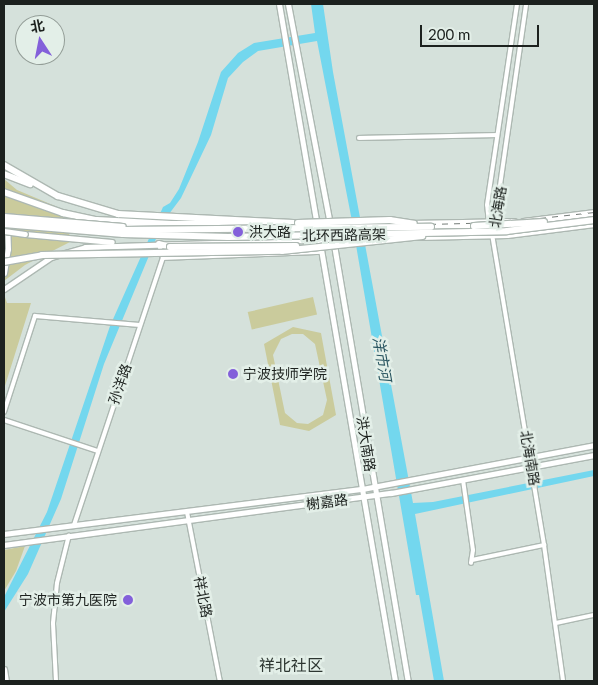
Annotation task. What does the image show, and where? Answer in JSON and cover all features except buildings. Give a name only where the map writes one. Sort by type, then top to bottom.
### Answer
[{"type":"highway","points":[[4,165],[39,187]]},
{"type":"highway","points":[[4,174],[95,209],[141,218],[248,218],[298,223]]},
{"type":"highway","points":[[4,192],[64,213],[97,220],[171,224],[390,220],[431,227]]},
{"type":"highway","points":[[582,219],[594,213]]},
{"type":"highway","name":"北环西路高架","points":[[4,216],[123,230],[431,227],[520,224],[582,219],[594,222]]},
{"type":"highway","name":"北环西路高架","points":[[4,224],[123,234],[228,237],[507,231],[582,219]]},
{"type":"highway","points":[[159,244],[170,247],[321,243],[362,245],[444,233]]},
{"type":"highway","points":[[4,262],[42,255],[264,251],[321,243]]},
{"type":"main road","name":"洪大南路","points":[[279,4],[313,210],[321,243],[321,252],[396,681]]},
{"type":"main road","name":"洪大南路","points":[[288,4],[333,240],[374,496],[408,681]]},
{"type":"main road","points":[[4,274],[8,238],[4,216],[97,225],[188,228],[488,222],[594,213]]},
{"type":"main road","points":[[4,289],[51,257],[85,247],[135,244],[321,243],[333,240],[365,238],[493,236],[594,222]]},
{"type":"main road","points":[[4,231],[135,244]]},
{"type":"main road","name":"榭嘉路","points":[[4,534],[362,489],[594,445]]},
{"type":"main road","name":"榭嘉路","points":[[4,545],[57,536],[374,496],[463,482],[594,455]]},
{"type":"main road","points":[[4,668],[6,681]]},
{"type":"street","name":"北海路","points":[[493,236],[488,222],[487,205],[518,4]]},
{"type":"street","name":"北海路","points":[[493,236],[526,4]]},
{"type":"street","points":[[358,138],[496,135]]},
{"type":"street","name":"北海南路","points":[[493,236],[537,500],[563,681]]},
{"type":"street","points":[[159,244],[164,258],[321,252]]},
{"type":"street","name":"孙洋路","points":[[74,525],[164,258]]},
{"type":"street","points":[[4,412],[35,316],[140,325]]},
{"type":"street","points":[[4,420],[98,451]]},
{"type":"street","points":[[463,482],[468,513],[472,562],[544,545]]},
{"type":"street","name":"祥北路","points":[[187,512],[220,681]]},
{"type":"street","points":[[56,681],[53,623],[57,583],[69,535]]},
{"type":"street","points":[[556,623],[594,615]]},
{"type":"green space","points":[[4,179],[17,190],[67,211],[70,242],[25,265],[4,281]]},
{"type":"green space","points":[[4,294],[7,303],[31,303],[4,389]]},
{"type":"green space","points":[[313,297],[317,315],[252,330],[248,312]]},
{"type":"green space","points":[[293,327],[321,333],[336,415],[309,431],[280,425],[264,344]],"holes":[[[292,334],[303,334],[315,344],[327,400],[323,415],[308,424],[297,423],[285,413],[273,355],[281,339]]]},
{"type":"green space","points":[[25,546],[16,571],[4,591],[4,550]]},
{"type":"water","name":"洋市河","points":[[311,4],[323,4],[333,72],[413,503],[433,502],[594,470],[594,476],[415,514],[444,681],[434,681],[419,595],[416,595],[351,216],[317,41],[258,51],[243,62],[228,78],[211,135],[181,198],[163,222],[104,364],[61,499],[28,574],[4,612],[4,597],[47,512],[110,326],[163,207],[170,203],[179,189],[198,142],[221,72],[238,53],[254,43],[315,33]]},
{"type":"railway","points":[[4,214],[124,226],[238,229],[504,222],[594,212]]},
{"type":"place","name":"洪大路","points":[[238,232]]},
{"type":"place","name":"宁波技师学院","points":[[233,374]]},
{"type":"place","name":"宁波市第九医院","points":[[128,600]]},
{"type":"district","name":"祥北社区","points":[[291,665]]}]
